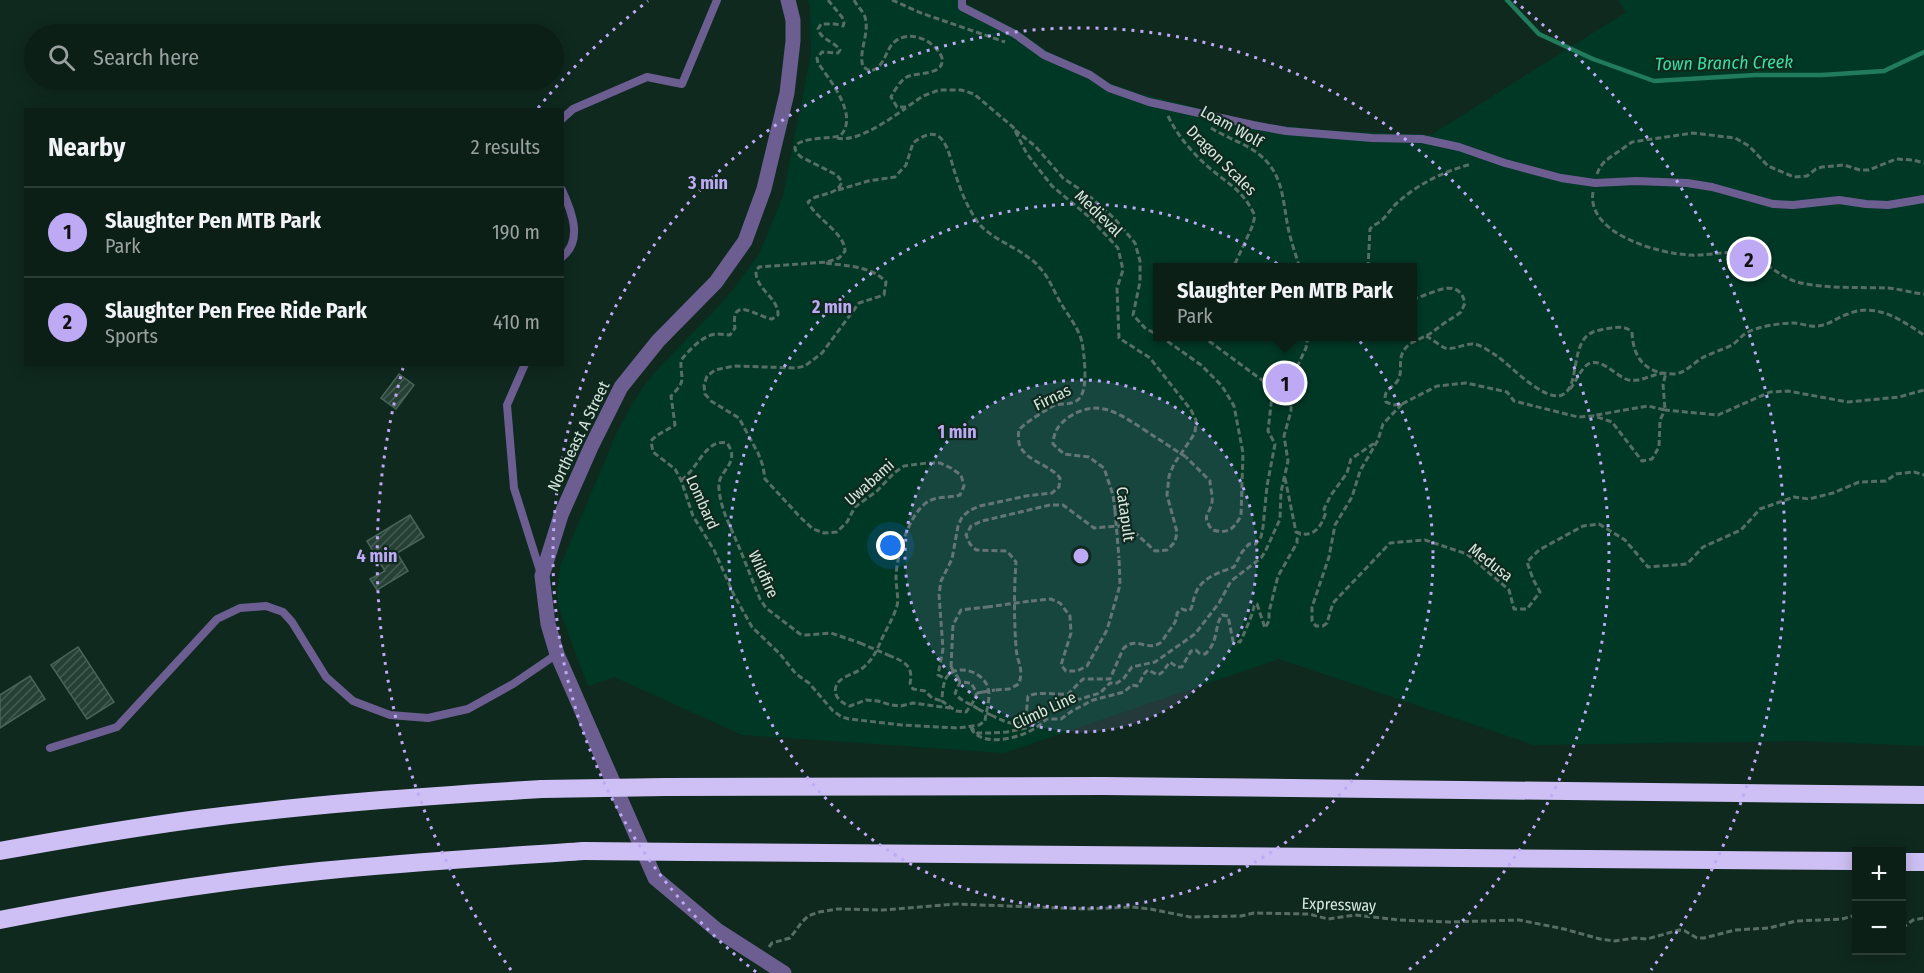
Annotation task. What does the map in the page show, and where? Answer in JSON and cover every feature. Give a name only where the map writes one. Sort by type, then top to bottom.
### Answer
[{"type":"highway","points":[[0,851],[89,835],[221,816],[418,796],[542,789],[1103,786],[1924,795]]},
{"type":"highway","points":[[0,920],[191,887],[319,871],[584,851],[1852,861]]},
{"type":"highway","points":[[1906,862],[1924,862]]},
{"type":"street","name":"Northeast A Street","points":[[761,959],[717,930],[655,878],[557,654],[548,624],[542,576],[561,515],[621,387],[658,341],[716,282],[745,241],[764,189],[788,93],[793,20],[788,0]]},
{"type":"street","points":[[761,959],[783,973]]},
{"type":"lane","points":[[564,117],[573,109],[647,77],[682,84],[717,0]]},
{"type":"lane","points":[[962,0],[962,7],[1015,34],[1044,55],[1090,75],[1109,88],[1161,105],[1253,125],[1286,131],[1372,138],[1422,139],[1459,147],[1540,173],[1594,183],[1636,181],[1687,183],[1712,187],[1773,204],[1788,205],[1839,200],[1888,205],[1924,199]]},
{"type":"lane","points":[[564,195],[575,225],[569,251],[564,255]]},
{"type":"lane","points":[[524,366],[507,405],[514,488],[542,576]]},
{"type":"lane","points":[[50,748],[117,727],[217,619],[240,608],[266,606],[283,612],[292,622],[326,677],[353,701],[390,715],[428,718],[468,709],[513,684],[557,654]]},
{"type":"path","points":[[828,0],[844,21],[843,26],[825,23],[818,29],[822,37],[834,43],[840,50],[835,54],[822,52],[818,63],[837,90],[847,119],[842,134],[836,138],[806,139],[797,145],[796,149],[797,154],[801,157],[837,175],[842,182],[835,191]]},
{"type":"path","points":[[854,0],[864,15],[867,29],[861,61],[863,67],[870,71],[876,70],[883,63],[891,44],[897,39],[911,35],[924,39],[942,55],[942,64],[938,70],[924,74],[915,73],[905,78],[895,90],[891,97],[897,107],[907,107]]},
{"type":"path","points":[[892,0],[921,13],[1006,42]]},
{"type":"path","name":"Medieval","points":[[836,138],[843,140],[869,130],[886,122],[923,96],[939,90],[961,90],[974,94],[1013,127],[1034,165],[1052,186],[1088,216],[1118,248],[1123,270],[1117,288],[1119,338],[1150,358],[1197,420],[1195,433],[1174,464],[1169,476],[1167,495],[1177,532],[1175,542],[1167,550],[1155,551],[1130,528],[1119,526],[1094,528],[1063,505],[1050,505],[982,521],[971,526],[966,535],[976,550],[1007,551],[1016,562],[1014,597],[1016,650],[1022,672],[1019,684],[1009,689],[977,693]]},
{"type":"path","name":"Dragon Scales","points":[[1161,105],[1183,140],[1204,164],[1246,197],[1255,216],[1252,228],[1235,263]]},
{"type":"path","name":"Loam Wolf","points":[[1208,126],[1256,151],[1281,183],[1289,234],[1299,263]]},
{"type":"path","name":"Catapult","points":[[1013,127],[1063,178],[1087,194],[1115,219],[1135,243],[1140,261],[1140,282],[1133,315],[1145,328],[1153,333]]},
{"type":"path","name":"Firnas","points":[[835,191],[868,181],[895,177],[906,165],[913,143],[926,134],[935,134],[948,148],[955,175],[975,218],[986,231],[1039,266],[1080,335],[1085,380],[1081,396],[1076,402],[1054,406],[1019,430],[1021,449],[1054,471],[1060,478],[1059,487],[1052,493],[1026,496],[970,510],[962,517],[958,526],[952,559],[941,581],[939,594],[943,648],[938,675],[946,679]]},
{"type":"path","points":[[1368,263],[1370,229],[1381,221],[1392,207],[1415,188],[1442,173],[1478,163]]},
{"type":"path","name":"Lombard","points":[[835,191],[816,195],[808,202],[843,241],[846,246],[845,251],[839,258],[822,262],[759,267],[756,271],[757,282],[776,305],[778,315],[772,320],[751,311],[740,310],[735,314],[734,332],[730,335],[722,333],[710,335],[700,341],[681,360],[683,377],[681,386],[671,396],[675,425],[657,434],[651,441],[653,452],[675,469],[693,516],[714,550],[745,616],[764,641],[780,654],[796,674],[809,683],[832,711],[849,719],[958,728],[970,726]]},
{"type":"path","name":"Uwabami","points":[[822,262],[873,272],[886,282],[886,291],[884,295],[859,303],[822,353],[806,366],[796,368],[724,367],[707,376],[704,385],[705,394],[711,402],[739,418],[758,453],[765,479],[813,529],[824,533],[837,532],[847,522],[855,507],[878,491],[894,473],[904,466],[940,464],[961,475],[964,486],[960,495],[930,500],[921,507],[908,529],[897,565],[898,604],[877,650],[865,667],[843,678],[835,691],[840,703],[850,706],[866,700],[901,706],[914,704],[952,708]]},
{"type":"path","points":[[1417,298],[1447,288],[1457,290],[1464,297],[1465,303],[1461,312],[1426,336],[1417,339]]},
{"type":"path","points":[[1426,336],[1445,347],[1473,344],[1485,348],[1530,384],[1557,396],[1567,392],[1585,366],[1593,364],[1607,366],[1621,378],[1628,380],[1644,380],[1656,374],[1681,372],[1701,358],[1732,344],[1746,333],[1779,324],[1795,323],[1818,326],[1849,313],[1868,310],[1884,312],[1924,335]]},
{"type":"path","points":[[1567,392],[1580,347],[1592,332],[1600,330],[1622,326],[1629,329],[1632,332],[1632,345],[1643,365],[1666,373]]},
{"type":"path","name":"Catapult","points":[[960,682],[951,667],[953,625],[961,610],[1051,599],[1060,603],[1070,616],[1071,633],[1061,664],[1066,671],[1077,671],[1087,666],[1107,630],[1120,585],[1113,495],[1104,468],[1089,457],[1064,454],[1053,444],[1054,432],[1063,421],[1077,412],[1090,407],[1118,413],[1186,457],[1210,481],[1212,502],[1205,516],[1212,530],[1228,531],[1237,523],[1241,516],[1243,453],[1234,406],[1222,386],[1201,365],[1166,341]]},
{"type":"path","points":[[970,726],[979,725],[985,721],[988,698],[988,688],[984,681],[973,672],[964,669],[955,671],[946,679],[942,701],[956,711],[966,712],[972,704],[977,693],[971,682],[960,682],[955,693],[960,701],[972,704],[978,709],[990,715],[1006,722],[1015,724],[1022,721],[1026,715],[1028,696],[1034,693],[1068,694],[1083,678],[1110,679],[1126,645],[1136,642],[1151,646],[1161,642],[1177,619],[1177,613],[1182,609],[1188,611],[1191,609],[1195,593],[1201,585],[1219,573],[1234,567],[1249,544],[1256,544],[1261,537],[1275,444],[1268,431],[1272,396],[1266,383],[1209,341]]},
{"type":"path","points":[[970,726],[977,733],[1007,732],[1026,728],[1057,706],[1100,693],[1110,683],[1118,683],[1132,667],[1155,662],[1195,634],[1219,603],[1231,581],[1261,558],[1280,519],[1281,492],[1288,461],[1284,436],[1291,411],[1297,367],[1307,341]]},
{"type":"path","points":[[1413,341],[1404,349],[1398,381],[1387,389],[1385,394],[1386,402],[1393,405],[1402,404],[1437,386],[1466,383],[1507,392],[1514,401],[1578,417],[1648,406],[1718,415],[1770,392],[1788,391],[1848,402],[1899,397],[1924,390]]},
{"type":"path","points":[[1594,416],[1612,422],[1642,461],[1652,459],[1659,447],[1660,420],[1665,410],[1663,384],[1666,373]]},
{"type":"path","name":"Medusa","points":[[1402,404],[1383,424],[1378,441],[1360,471],[1352,498],[1335,525],[1329,557],[1312,607],[1312,621],[1316,626],[1323,626],[1327,622],[1333,603],[1390,543],[1425,540],[1467,554],[1509,590],[1514,609],[1527,609],[1540,592],[1527,562],[1539,550],[1583,526],[1599,524],[1625,540],[1648,567],[1686,564],[1703,547],[1741,530],[1760,509],[1794,497],[1809,499],[1833,494],[1859,482],[1886,481],[1896,474],[1914,472],[1924,475]]},
{"type":"path","name":"Wildfire","points":[[681,480],[691,473],[710,446],[721,441],[727,443],[731,448],[732,460],[718,486],[723,511],[760,599],[766,608],[800,634],[831,633],[898,660],[911,670],[909,683],[913,689],[925,691],[932,698],[942,701]]},
{"type":"path","points":[[1285,477],[1296,532],[1304,536],[1311,535],[1320,527],[1326,512],[1324,509],[1347,473],[1351,459],[1378,441]]},
{"type":"path","name":"Climb Line","points":[[970,726],[974,734],[980,738],[1011,739],[1035,729],[1046,718],[1061,719],[1093,700],[1124,692],[1132,685],[1137,686],[1148,670],[1158,675],[1170,662],[1177,667],[1182,667],[1191,651],[1196,650],[1205,654],[1209,651],[1222,615],[1228,616],[1230,633],[1235,642],[1240,642],[1242,639],[1247,623],[1254,612],[1254,606],[1257,604],[1265,628],[1269,621],[1278,576],[1300,534]]},
{"type":"path","name":"Expressway","points":[[761,959],[772,943],[790,938],[801,921],[808,916],[837,909],[883,910],[956,904],[1087,909],[1132,907],[1190,917],[1241,916],[1254,913],[1309,914],[1328,919],[1348,915],[1399,920],[1519,920],[1600,939],[1615,940],[1647,939],[1679,930],[1697,938],[1704,938],[1735,930],[1769,928],[1796,921],[1842,919],[1852,916]]},
{"type":"path","points":[[1906,924],[1913,920],[1924,918]]},
{"type":"green space","points":[[808,0],[960,0],[1021,32],[1047,51],[1092,71],[1110,83],[1138,93],[1258,123],[1323,130],[1431,135],[1626,12],[1618,0],[1924,0],[1924,746],[1799,741],[1534,745],[1279,659],[1004,753],[742,735],[614,677],[588,686],[559,609],[557,593],[560,567],[617,432],[638,394],[655,372],[729,295],[759,254],[783,196],[811,54]]},
{"type":"building","points":[[399,374],[414,385],[396,409],[381,398]]},
{"type":"building","points":[[410,515],[424,537],[397,553],[408,571],[377,590],[370,579],[385,571],[367,541]]},
{"type":"building","points":[[78,647],[114,702],[87,719],[51,665]]},
{"type":"building","points":[[30,676],[45,699],[0,728],[0,695]]},
{"type":"waterway","name":"Town Branch Creek","points":[[1507,0],[1539,34],[1593,59],[1654,81],[1884,71],[1924,52]]},
{"type":"place","name":"Slaughter Pen Free Ride Park","points":[[1749,259]]},
{"type":"place","name":"Slaughter Pen MTB Park","points":[[1285,383]]}]
